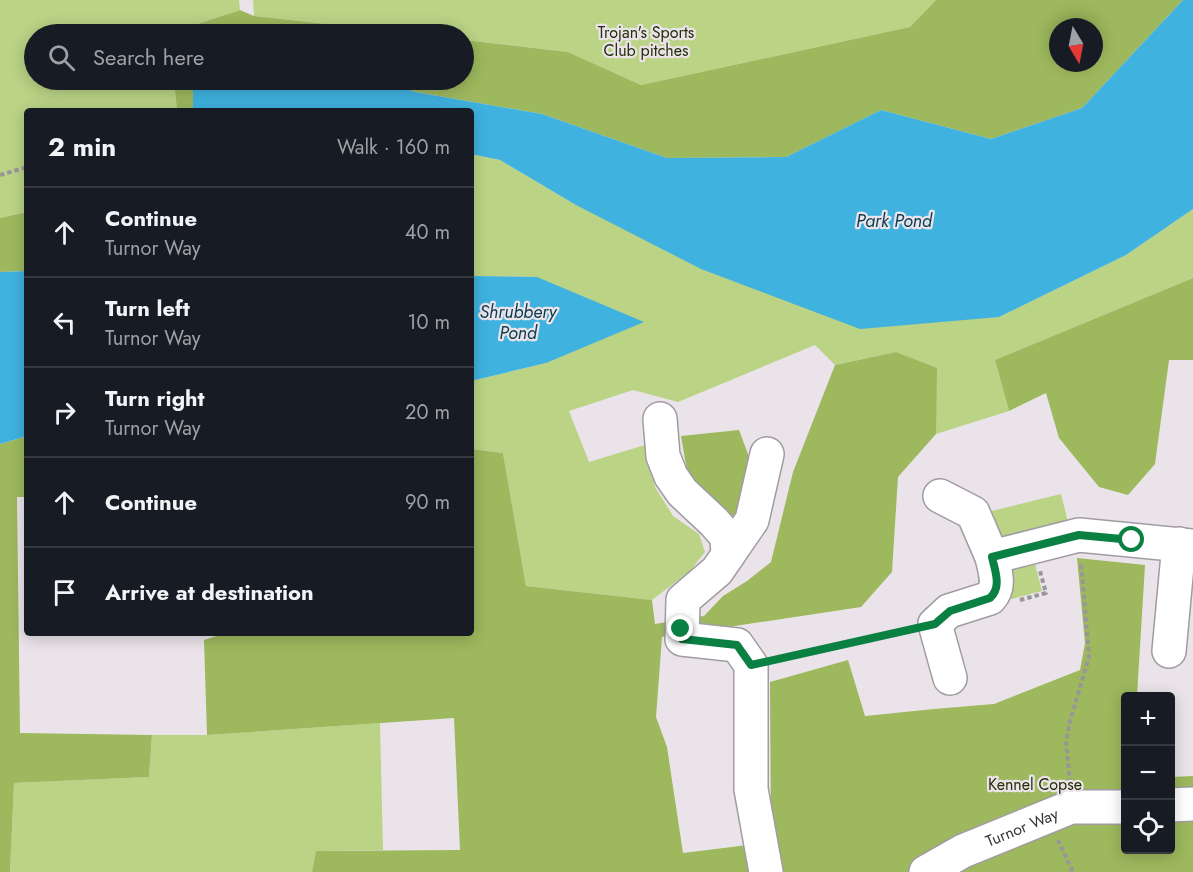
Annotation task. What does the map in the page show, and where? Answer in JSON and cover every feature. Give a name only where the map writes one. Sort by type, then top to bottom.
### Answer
[{"type":"street","points":[[660,419],[663,456],[671,476],[682,492],[727,537],[728,555]]},
{"type":"street","points":[[766,872],[751,789],[751,665],[737,645],[682,639],[683,600],[717,571],[752,520],[767,454]]},
{"type":"street","points":[[940,496],[973,513],[992,557],[997,580],[994,594],[990,598],[950,611],[935,624],[950,678]]},
{"type":"street","points":[[992,557],[1079,535],[1186,545],[1169,651]]},
{"type":"street","points":[[1175,806],[1193,804]]},
{"type":"street","name":"Turnor Way","points":[[926,872],[963,851],[1059,812],[1121,807]]},
{"type":"path","points":[[0,175],[24,168]]},
{"type":"path","points":[[1073,872],[1059,812],[1066,741],[1089,657],[1079,535]]},
{"type":"path","points":[[751,665],[935,624]]},
{"type":"green space","points":[[0,0],[239,0],[240,10],[197,24],[24,24],[24,90],[175,90],[177,108],[24,108],[24,213],[0,218]]},
{"type":"green space","name":"Trojan's Sports Club pitches","points":[[253,0],[936,0],[910,27],[641,85],[568,52],[474,41],[474,24],[326,24],[254,16]]},
{"type":"green space","points":[[936,0],[1183,0],[1082,108],[991,139],[881,110],[786,157],[667,158],[542,114],[410,90],[474,90],[474,41],[568,52],[641,85],[910,27]]},
{"type":"green space","points":[[240,10],[254,16],[326,24],[197,24]]},
{"type":"green space","points":[[175,90],[193,90],[193,108],[177,108]]},
{"type":"green space","points":[[474,155],[500,160],[576,205],[999,317],[1126,255],[1193,209],[1193,278],[995,360],[1009,411],[936,434],[936,368],[896,352],[835,365],[815,345],[678,402],[633,390],[569,411],[589,462],[648,444],[655,487],[673,516],[699,534],[705,552],[690,571],[652,600],[526,586],[503,453],[474,449],[474,380],[546,363],[537,277],[474,276]]},
{"type":"green space","points":[[24,213],[24,271],[0,272],[0,218]]},
{"type":"green space","points":[[1193,278],[1193,360],[1169,360],[1155,464],[1128,495],[1099,487],[1059,438],[1046,393],[1009,411],[995,360]]},
{"type":"green space","name":"Kennel Copse","points":[[896,352],[937,368],[936,434],[898,477],[892,572],[861,607],[662,637],[656,717],[667,747],[683,853],[771,842],[770,682],[848,660],[865,716],[994,704],[1080,670],[1085,643],[1077,558],[1145,565],[1137,692],[1121,692],[1121,854],[1175,854],[1175,777],[1193,776],[1193,872],[312,872],[316,851],[460,850],[454,718],[207,735],[204,640],[217,636],[474,636],[474,449],[503,453],[526,586],[652,600],[655,624],[704,616],[723,596],[771,562],[793,472],[835,365]]},
{"type":"green space","points":[[739,430],[754,470],[742,511],[730,517],[716,510],[687,471],[681,436]]},
{"type":"green space","points":[[24,437],[24,497],[17,497],[20,733],[152,735],[149,777],[14,783],[10,872],[0,872],[0,444]]},
{"type":"green space","points":[[1061,494],[1068,522],[1001,544],[988,512]]},
{"type":"green space","points":[[1034,560],[1042,591],[1004,601],[1008,569]]},
{"type":"green space","points":[[380,723],[383,850],[316,851],[312,872],[10,872],[14,783],[149,777],[152,735],[207,735]]},
{"type":"water","name":"Park Pond","points":[[1183,0],[1193,0],[1193,209],[1126,255],[999,317],[860,329],[701,269],[576,205],[500,160],[474,155],[474,108],[193,108],[193,90],[410,90],[542,114],[667,158],[786,157],[881,110],[991,139],[1082,108]]},
{"type":"water","points":[[24,271],[24,437],[0,444],[0,272]]},
{"type":"water","name":"Shrubbery Pond","points":[[474,276],[537,277],[644,322],[546,363],[474,380]]},
{"type":"route","points":[[681,629],[682,639],[737,645],[751,665],[935,624],[950,611],[990,598],[994,594],[997,580],[992,557],[1079,535],[1132,540]]}]
